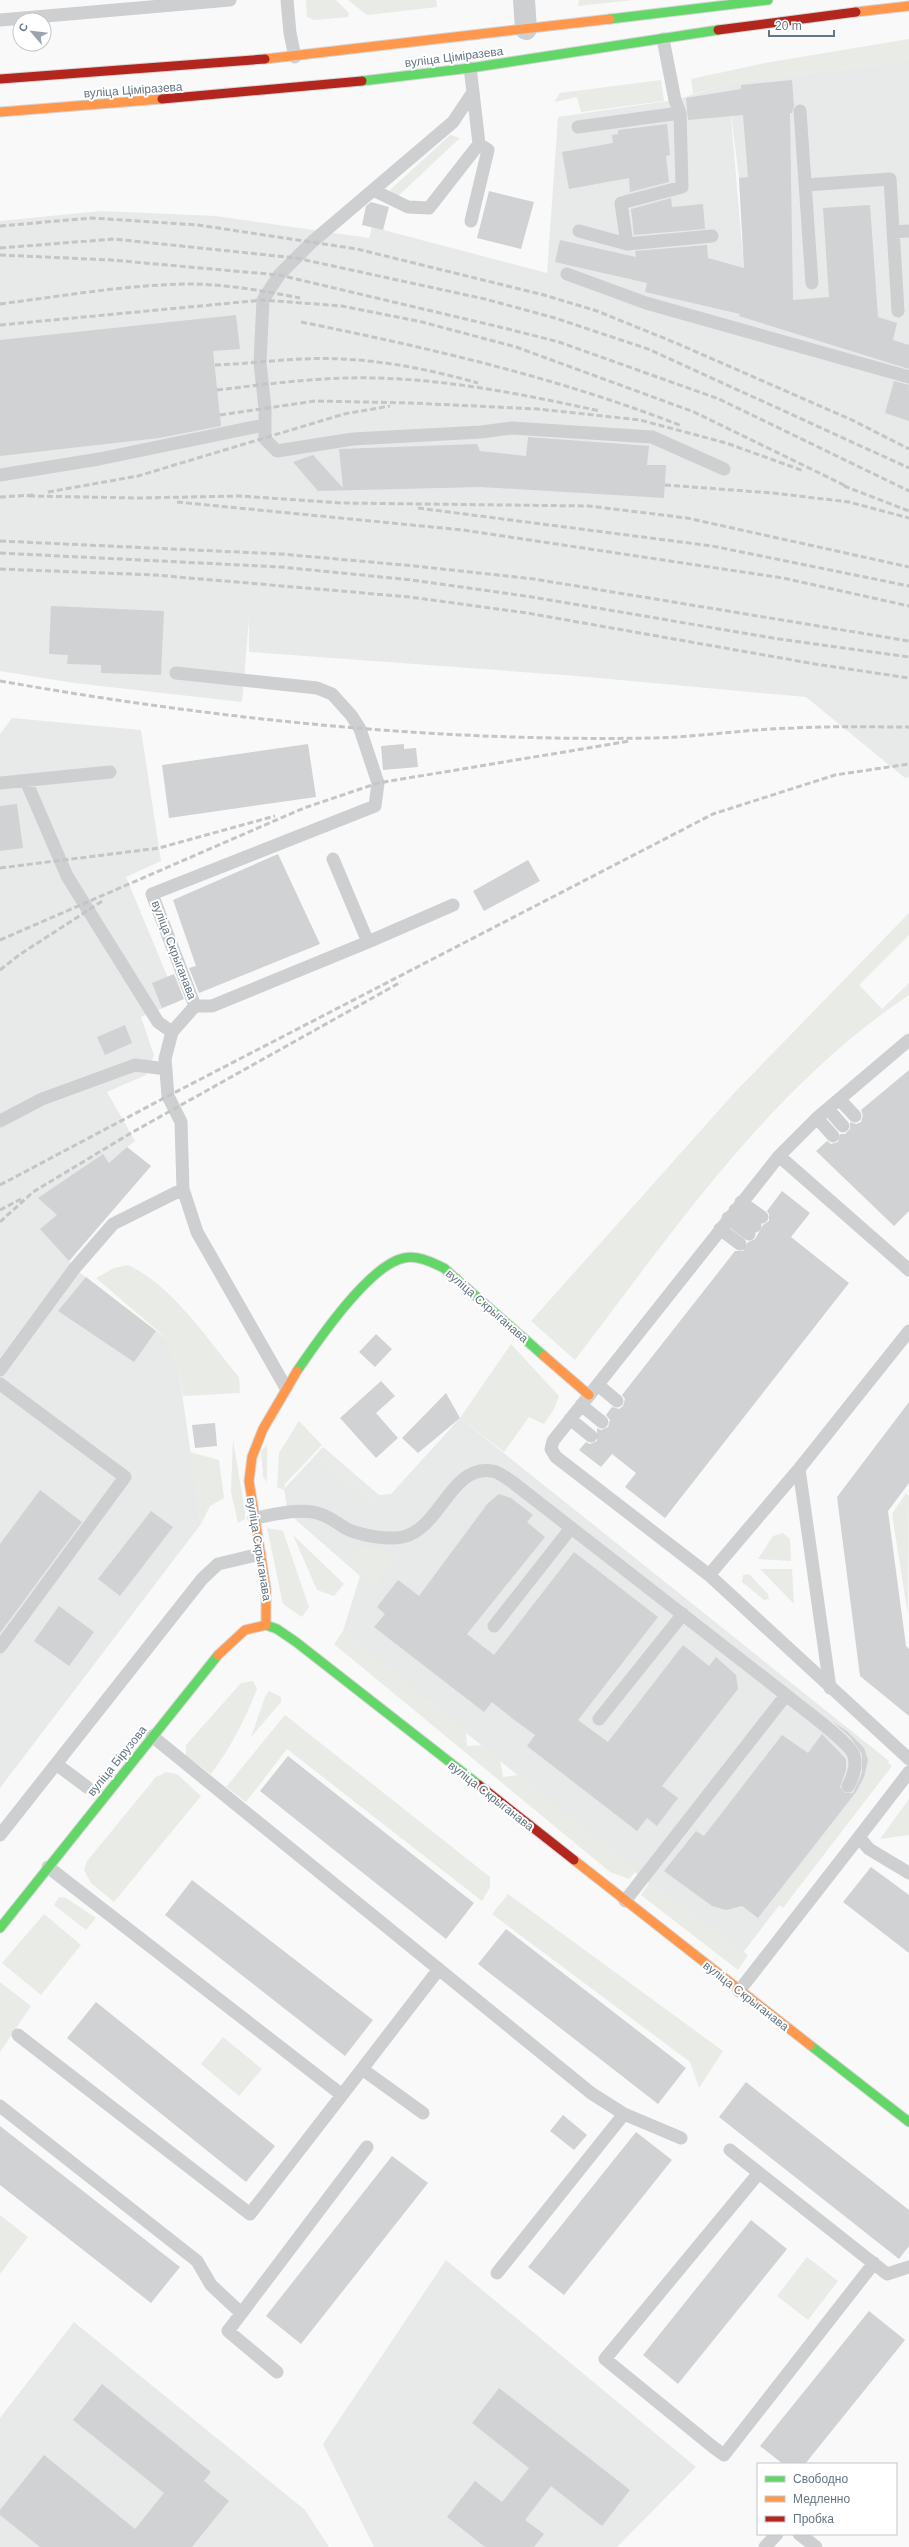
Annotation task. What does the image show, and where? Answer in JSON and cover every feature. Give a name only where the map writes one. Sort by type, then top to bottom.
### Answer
[{"type":"street","points":[[524,0],[526,29]]},
{"type":"street","name":"вуліца Ціміразева","points":[[0,79],[296,57],[768,0]]},
{"type":"street","name":"вуліца Ціміразева","points":[[0,112],[295,89],[470,68],[751,25],[909,6]]},
{"type":"street","name":"вуліца Скрыганава","points":[[585,1400],[444,1268],[424,1257],[409,1256],[394,1260],[377,1271],[286,1388],[259,1437],[251,1461],[249,1481],[267,1590],[266,1625],[277,1629],[296,1642],[739,1991],[909,2122]]},
{"type":"street","name":"вуліца Бірузова","points":[[0,1928],[223,1649],[245,1630],[266,1625]]},
{"type":"lane","points":[[0,20],[230,0]]},
{"type":"lane","points":[[287,0],[290,33],[296,57]]},
{"type":"lane","points":[[627,244],[621,202],[682,187],[680,113],[675,100],[663,39]]},
{"type":"lane","points":[[375,191],[408,207],[429,208],[479,144],[470,68]]},
{"type":"lane","points":[[472,92],[453,122],[296,258],[279,276],[263,300],[260,363],[265,408],[265,439],[277,451],[353,438],[481,432],[512,428],[652,437],[724,469]]},
{"type":"lane","points":[[800,111],[812,283]]},
{"type":"lane","points":[[578,127],[680,113]]},
{"type":"lane","points":[[471,221],[488,150],[479,144]]},
{"type":"lane","points":[[806,185],[890,179],[898,311]]},
{"type":"lane","points":[[579,231],[627,244],[712,236]]},
{"type":"lane","points":[[893,232],[909,231]]},
{"type":"lane","points":[[567,274],[646,303],[909,376]]},
{"type":"lane","points":[[0,475],[99,459],[264,425]]},
{"type":"lane","name":"вуліца Скрыганава","points":[[176,673],[317,688],[332,694],[351,715],[360,729],[378,783],[374,806],[152,894],[196,1006],[172,1032],[166,1046],[168,1096],[181,1122],[184,1189],[197,1232],[286,1388]]},
{"type":"lane","points":[[0,783],[110,772]]},
{"type":"lane","points":[[26,781],[66,876],[158,1022],[172,1032]]},
{"type":"lane","points":[[333,859],[368,942]]},
{"type":"lane","points":[[196,1006],[212,1006],[368,942],[453,905]]},
{"type":"lane","points":[[909,1040],[817,1118],[779,1156],[552,1441],[551,1449],[556,1457],[709,1575],[830,1688],[909,1759]]},
{"type":"lane","points":[[0,1121],[42,1099],[135,1065],[166,1069]]},
{"type":"lane","points":[[839,1099],[855,1116]]},
{"type":"lane","points":[[828,1109],[843,1126]]},
{"type":"lane","points":[[817,1118],[833,1136]]},
{"type":"lane","points":[[779,1156],[909,1270]]},
{"type":"lane","points":[[0,1370],[74,1269],[114,1224],[184,1189]]},
{"type":"lane","points":[[731,1215],[755,1226],[731,1215]]},
{"type":"lane","points":[[731,1215],[740,1244]]},
{"type":"lane","points":[[709,1575],[799,1469],[909,1331]]},
{"type":"lane","points":[[0,1384],[125,1477],[0,1647]]},
{"type":"lane","points":[[598,1385],[617,1401]]},
{"type":"lane","points":[[585,1400],[602,1422]]},
{"type":"lane","points":[[570,1419],[590,1436]]},
{"type":"lane","points":[[799,1469],[830,1688]]},
{"type":"lane","points":[[254,1518],[308,1511],[320,1513],[350,1530],[378,1537],[404,1537],[423,1525],[463,1479],[479,1471],[494,1471],[511,1481],[786,1695],[846,1744],[854,1756],[854,1774],[848,1786]]},
{"type":"lane","points":[[494,1626],[571,1528]]},
{"type":"lane","points":[[0,1835],[202,1580],[218,1564],[260,1554]]},
{"type":"lane","points":[[600,1719],[682,1614]]},
{"type":"lane","points":[[625,1901],[786,1695]]},
{"type":"lane","points":[[152,1736],[591,2093],[624,2114],[681,2138]]},
{"type":"lane","points":[[56,1764],[87,1788]]},
{"type":"lane","points":[[739,1991],[909,1772]]},
{"type":"lane","points":[[859,1837],[869,1849],[909,1874]]},
{"type":"lane","points":[[48,1867],[342,2094]]},
{"type":"lane","points":[[18,2035],[250,2214],[439,1969]]},
{"type":"lane","points":[[362,2069],[423,2113]]},
{"type":"lane","points":[[0,2106],[197,2261],[211,2285],[241,2313]]},
{"type":"lane","points":[[497,2273],[624,2114]]},
{"type":"lane","points":[[277,2372],[228,2331],[367,2147]]},
{"type":"lane","points":[[730,2150],[758,2174],[887,2274],[909,2267]]},
{"type":"lane","points":[[758,2174],[605,2360],[713,2447],[724,2455],[874,2263]]},
{"type":"lane","points":[[765,2547],[776,2535]]},
{"type":"lane","points":[[801,2535],[816,2547]]},
{"type":"shaded area","points":[[306,0],[336,0],[349,13],[348,17],[314,20],[307,17]]},
{"type":"shaded area","points":[[348,0],[436,0],[437,7],[367,15]]},
{"type":"shaded area","points":[[579,0],[633,0],[578,6]]},
{"type":"shaded area","points":[[909,39],[909,60],[728,84],[693,94],[691,79],[765,63]]},
{"type":"shaded area","points":[[909,60],[909,777],[905,778],[806,697],[577,676],[249,652],[249,619],[242,702],[74,683],[0,671],[0,221],[101,211],[216,216],[369,238],[372,227],[547,273],[558,117],[675,100],[728,84]],"holes":[[[730,106],[739,178],[744,269]]]},
{"type":"shaded area","points":[[661,80],[664,101],[581,112],[577,97],[554,102],[560,93]]},
{"type":"shaded area","points":[[450,135],[460,138],[397,197],[390,190]]},
{"type":"shaded area","points":[[12,718],[141,730],[161,861],[126,877],[178,1002],[141,1017],[154,1055],[146,1075],[107,1092],[135,1141],[127,1147],[151,1166],[69,1261],[75,1269],[167,1339],[179,1373],[201,1524],[0,1788],[0,734]]},
{"type":"shaded area","points":[[909,913],[909,935],[859,985],[882,1009],[909,983],[909,995],[859,1032],[813,1073],[769,1117],[727,1163],[575,1360],[531,1321],[736,1091]]},
{"type":"shaded area","points":[[128,1265],[160,1286],[189,1315],[239,1377],[240,1393],[183,1396],[179,1373],[167,1339],[96,1278],[114,1268]]},
{"type":"shaded area","points":[[511,1344],[559,1396],[554,1409],[544,1424],[529,1417],[504,1452],[460,1418]]},
{"type":"shaded area","points":[[460,1418],[889,1761],[739,1958],[343,1631],[360,1576],[288,1513],[284,1489],[323,1447],[379,1495],[391,1494]]},
{"type":"shaded area","points":[[299,1421],[322,1445],[285,1484],[284,1490],[277,1487],[279,1453]]},
{"type":"shaded area","points":[[233,1440],[245,1512],[245,1519],[238,1523],[231,1492]]},
{"type":"shaded area","points":[[267,1445],[267,1482],[263,1477],[261,1451]]},
{"type":"shaded area","points":[[325,1451],[382,1506],[377,1510],[318,1458]]},
{"type":"shaded area","points":[[190,1452],[219,1460],[224,1498],[210,1506],[201,1524]]},
{"type":"shaded area","points":[[906,1493],[909,1496],[908,1615],[892,1514]]},
{"type":"shaded area","points":[[267,1528],[283,1531],[309,1607],[302,1617],[283,1604]]},
{"type":"shaded area","points":[[783,1533],[790,1539],[791,1561],[758,1559],[773,1536]]},
{"type":"shaded area","points":[[293,1535],[344,1584],[334,1596],[317,1590]]},
{"type":"shaded area","points":[[362,1546],[400,1555],[375,1586],[349,1563]]},
{"type":"shaded area","points":[[760,1569],[792,1569],[794,1604]]},
{"type":"shaded area","points":[[749,1574],[768,1594],[769,1599],[764,1600],[742,1582],[743,1575]]},
{"type":"shaded area","points":[[343,1631],[466,1730],[467,1746],[484,1745],[500,1759],[503,1777],[518,1775],[637,1870],[629,1879],[610,1872],[334,1644]]},
{"type":"shaded area","points":[[253,1681],[257,1689],[248,1712],[237,1733],[211,1774],[186,1756],[186,1745],[241,1683]]},
{"type":"shaded area","points":[[269,1691],[281,1697],[281,1702],[251,1737],[265,1697]]},
{"type":"shaded area","points":[[285,1715],[490,1877],[490,1887],[482,1901],[287,1749],[246,1802],[226,1787]]},
{"type":"shaded area","points":[[868,1746],[892,1766],[783,1908],[774,1901],[857,1795],[868,1771],[870,1759]]},
{"type":"shaded area","points":[[166,1772],[177,1774],[201,1796],[114,1902],[91,1883],[84,1870],[87,1861],[156,1777]]},
{"type":"shaded area","points":[[909,1799],[909,1835],[880,1839]]},
{"type":"shaded area","points":[[650,1882],[748,1955],[738,1970],[641,1895]]},
{"type":"shaded area","points":[[508,1894],[723,2051],[699,2088],[690,2062],[492,1914]]},
{"type":"shaded area","points":[[59,1897],[66,1898],[96,1918],[86,1930],[54,1905]]},
{"type":"shaded area","points":[[44,1914],[81,1945],[41,1995],[2,1963]]},
{"type":"shaded area","points":[[0,1982],[31,2006],[0,2052]]},
{"type":"shaded area","points":[[223,2037],[262,2069],[239,2096],[201,2064]]},
{"type":"shaded area","points":[[0,2215],[28,2237],[0,2274]]},
{"type":"shaded area","points":[[807,2257],[838,2281],[808,2320],[777,2296]]},
{"type":"shaded area","points":[[446,2260],[696,2467],[617,2547],[374,2547],[323,2444]]},
{"type":"shaded area","points":[[74,2322],[305,2510],[329,2547],[0,2547],[0,2418]]},
{"type":"building","points":[[792,80],[794,106],[792,113],[790,113],[793,300],[829,297],[823,208],[870,205],[878,317],[897,323],[893,340],[909,345],[909,369],[739,316],[740,314],[645,292],[647,283],[555,262],[560,240],[636,257],[635,251],[707,245],[708,258],[744,268],[739,178],[748,177],[743,115],[688,120],[686,98],[741,89],[741,85]]},
{"type":"building","points":[[667,124],[670,155],[666,156],[669,182],[630,192],[629,178],[569,189],[562,152],[613,143],[612,135],[618,134],[618,130]]},
{"type":"building","points":[[489,191],[534,202],[521,249],[477,238]]},
{"type":"building","points":[[671,198],[672,207],[703,204],[705,229],[634,235],[631,209]]},
{"type":"building","points":[[371,202],[389,207],[383,230],[362,225],[366,206]]},
{"type":"building","points":[[236,315],[240,349],[213,351],[221,426],[159,438],[0,456],[0,340]]},
{"type":"building","points":[[894,381],[909,385],[909,421],[885,413]]},
{"type":"building","points":[[528,437],[649,446],[647,465],[666,465],[664,498],[481,487],[318,491],[293,462],[313,455],[343,488],[339,449],[477,444],[480,451],[526,456]]},
{"type":"building","points":[[51,606],[164,611],[161,675],[101,673],[101,665],[67,664],[68,655],[49,654]]},
{"type":"building","points":[[308,744],[316,797],[169,818],[162,765]]},
{"type":"building","points":[[404,744],[404,749],[416,748],[418,767],[383,770],[381,746]]},
{"type":"building","points":[[17,804],[23,848],[0,851],[0,806]]},
{"type":"building","points":[[278,854],[320,944],[199,993],[189,968],[196,966],[173,900]]},
{"type":"building","points":[[528,860],[540,881],[484,911],[473,891]]},
{"type":"building","points":[[174,974],[184,999],[162,1008],[152,983]]},
{"type":"building","points":[[125,1025],[132,1043],[105,1055],[97,1037]]},
{"type":"building","points":[[909,1070],[909,1211],[894,1226],[816,1151],[827,1141],[831,1144],[838,1142],[840,1134],[845,1134],[850,1129],[850,1122],[856,1124],[861,1122],[863,1115],[861,1110]]},
{"type":"building","points":[[127,1147],[151,1166],[69,1261],[40,1229],[57,1215],[38,1198],[103,1154],[109,1163]]},
{"type":"building","points":[[782,1191],[810,1213],[791,1237],[849,1283],[665,1518],[625,1487],[636,1473],[612,1454],[601,1467],[579,1450],[586,1442],[590,1444],[597,1441],[597,1428],[601,1430],[608,1427],[610,1420],[606,1415],[612,1407],[619,1409],[623,1406],[625,1399],[622,1395],[735,1251],[743,1251],[748,1242],[755,1239],[763,1225],[769,1221],[769,1214],[767,1211]]},
{"type":"building","points":[[86,1277],[156,1331],[134,1362],[58,1311]]},
{"type":"building","points":[[376,1334],[392,1349],[375,1367],[359,1352]]},
{"type":"building","points":[[381,1381],[395,1396],[376,1413],[398,1438],[376,1458],[340,1418]]},
{"type":"building","points":[[446,1393],[460,1418],[418,1453],[402,1438]]},
{"type":"building","points":[[909,1402],[909,1483],[888,1511],[906,1646],[909,1649],[909,1716],[860,1676],[837,1497]]},
{"type":"building","points":[[215,1423],[217,1446],[195,1448],[192,1425]]},
{"type":"building","points":[[40,1490],[82,1522],[0,1633],[0,1544]]},
{"type":"building","points":[[499,1494],[511,1498],[533,1515],[527,1522],[545,1537],[467,1634],[494,1655],[574,1552],[658,1617],[578,1720],[608,1742],[683,1645],[709,1666],[716,1657],[736,1675],[738,1689],[662,1786],[678,1798],[657,1826],[647,1818],[637,1831],[527,1746],[535,1735],[492,1702],[484,1712],[374,1627],[385,1614],[377,1607],[398,1580],[419,1596],[488,1503]]},
{"type":"building","points":[[151,1511],[173,1527],[120,1596],[98,1579]]},
{"type":"building","points":[[59,1606],[94,1632],[69,1666],[34,1641]]},
{"type":"building","points":[[832,1721],[848,1732],[864,1748],[868,1760],[864,1777],[856,1792],[758,1918],[742,1906],[726,1910],[712,1906],[664,1871],[696,1831],[704,1836],[782,1735],[808,1753],[822,1734],[846,1759],[846,1770],[840,1787],[845,1793],[853,1793],[862,1773],[862,1754],[850,1737]]},
{"type":"building","points":[[288,1756],[474,1903],[446,1939],[260,1791]]},
{"type":"building","points":[[871,1867],[909,1895],[909,1953],[843,1902]]},
{"type":"building","points":[[192,1880],[373,2020],[345,2056],[165,1915]]},
{"type":"building","points":[[506,1929],[686,2068],[658,2104],[478,1964]]},
{"type":"building","points":[[96,2002],[275,2146],[246,2182],[67,2038]]},
{"type":"building","points":[[746,2082],[909,2210],[909,2246],[899,2259],[719,2117]]},
{"type":"building","points":[[563,2115],[587,2135],[574,2150],[550,2131]]},
{"type":"building","points":[[0,2126],[180,2267],[151,2303],[0,2185]]},
{"type":"building","points":[[636,2132],[672,2160],[564,2295],[528,2267]]},
{"type":"building","points":[[392,2156],[428,2183],[301,2344],[266,2316]]},
{"type":"building","points":[[751,2220],[787,2249],[678,2384],[643,2355]]},
{"type":"building","points":[[869,2311],[905,2340],[806,2463],[782,2463],[760,2446]]},
{"type":"building","points":[[102,2384],[211,2472],[204,2481],[229,2501],[192,2547],[40,2547],[0,2515],[0,2510],[44,2455],[135,2529],[164,2493],[73,2420]]},
{"type":"building","points":[[499,2388],[630,2490],[602,2526],[551,2486],[525,2520],[544,2534],[534,2547],[485,2547],[447,2517],[475,2481],[502,2502],[529,2468],[472,2423]]},
{"type":"railway","points":[[0,226],[92,218],[198,225],[357,249],[544,295],[597,311],[676,343],[852,420],[909,449]]},
{"type":"railway","points":[[0,248],[114,239],[296,258],[485,299],[555,318],[648,349],[909,468]]},
{"type":"railway","points":[[0,255],[111,260],[279,275],[559,342],[719,399],[909,491]]},
{"type":"railway","points":[[0,304],[141,286],[188,284],[258,290],[300,298]]},
{"type":"railway","points":[[0,325],[263,300],[342,306],[422,322],[516,347],[694,412],[848,487]]},
{"type":"railway","points":[[301,322],[398,342],[494,366],[589,393],[682,426]]},
{"type":"railway","points":[[215,365],[303,359],[347,359],[391,364],[435,372],[478,383]]},
{"type":"railway","points":[[217,390],[282,382],[347,378],[379,378],[475,387],[600,411]]},
{"type":"railway","points":[[220,415],[315,401],[411,403],[538,409],[640,420],[726,443],[804,471]]},
{"type":"railway","points":[[48,492],[138,476],[344,414],[390,406]]},
{"type":"railway","points":[[665,485],[773,493],[849,502],[909,518]]},
{"type":"railway","points":[[844,486],[909,511]]},
{"type":"railway","points":[[0,497],[34,495]]},
{"type":"railway","points":[[29,496],[138,498],[240,496],[341,503],[589,506],[687,518],[909,567]]},
{"type":"railway","points":[[177,502],[463,530],[783,578],[909,606]]},
{"type":"railway","points":[[418,508],[712,546],[909,586]]},
{"type":"railway","points":[[0,541],[281,554],[415,566],[534,579],[909,641]]},
{"type":"railway","points":[[0,553],[281,567],[412,580],[532,597],[779,639],[909,657]]},
{"type":"railway","points":[[0,569],[155,575],[410,597],[527,613],[815,664],[909,678]]},
{"type":"railway","points":[[0,681],[81,695],[243,717],[407,732],[488,736],[652,738],[808,727],[909,727]]},
{"type":"railway","points":[[0,940],[304,808],[378,783],[630,741]]},
{"type":"railway","points":[[0,1185],[168,1096],[713,814],[835,775],[909,764]]},
{"type":"railway","points":[[0,868],[159,848],[275,816]]},
{"type":"railway","points":[[0,970],[19,955],[104,900]]},
{"type":"railway","points":[[0,1222],[33,1192],[131,1133],[401,982]]},
{"type":"railway","points":[[0,1210],[21,1199]]},
{"type":"traffic: fast","points":[[610,19],[768,0]]},
{"type":"traffic: fast","points":[[362,81],[470,68],[718,30]]},
{"type":"traffic: fast","points":[[297,1371],[330,1324],[360,1289],[390,1264],[409,1257],[434,1263],[444,1268],[544,1356]]},
{"type":"traffic: fast","points":[[266,1625],[277,1629],[296,1642],[479,1785]]},
{"type":"traffic: fast","points":[[0,1928],[218,1655]]},
{"type":"traffic: fast","points":[[810,2045],[909,2122]]},
{"type":"traffic: slow","points":[[856,12],[909,6]]},
{"type":"traffic: slow","points":[[265,59],[610,19]]},
{"type":"traffic: slow","points":[[0,112],[162,99]]},
{"type":"traffic: slow","points":[[544,1356],[589,1395]]},
{"type":"traffic: slow","points":[[266,1625],[266,1589],[249,1481],[252,1457],[263,1429],[297,1371]]},
{"type":"traffic: slow","points":[[218,1655],[245,1630],[266,1625]]},
{"type":"traffic: slow","points":[[574,1860],[810,2045]]},
{"type":"traffic: jam","points":[[718,30],[856,12]]},
{"type":"traffic: jam","points":[[0,79],[265,59]]},
{"type":"traffic: jam","points":[[162,99],[362,81]]},
{"type":"traffic: jam","points":[[479,1785],[574,1860]]}]
